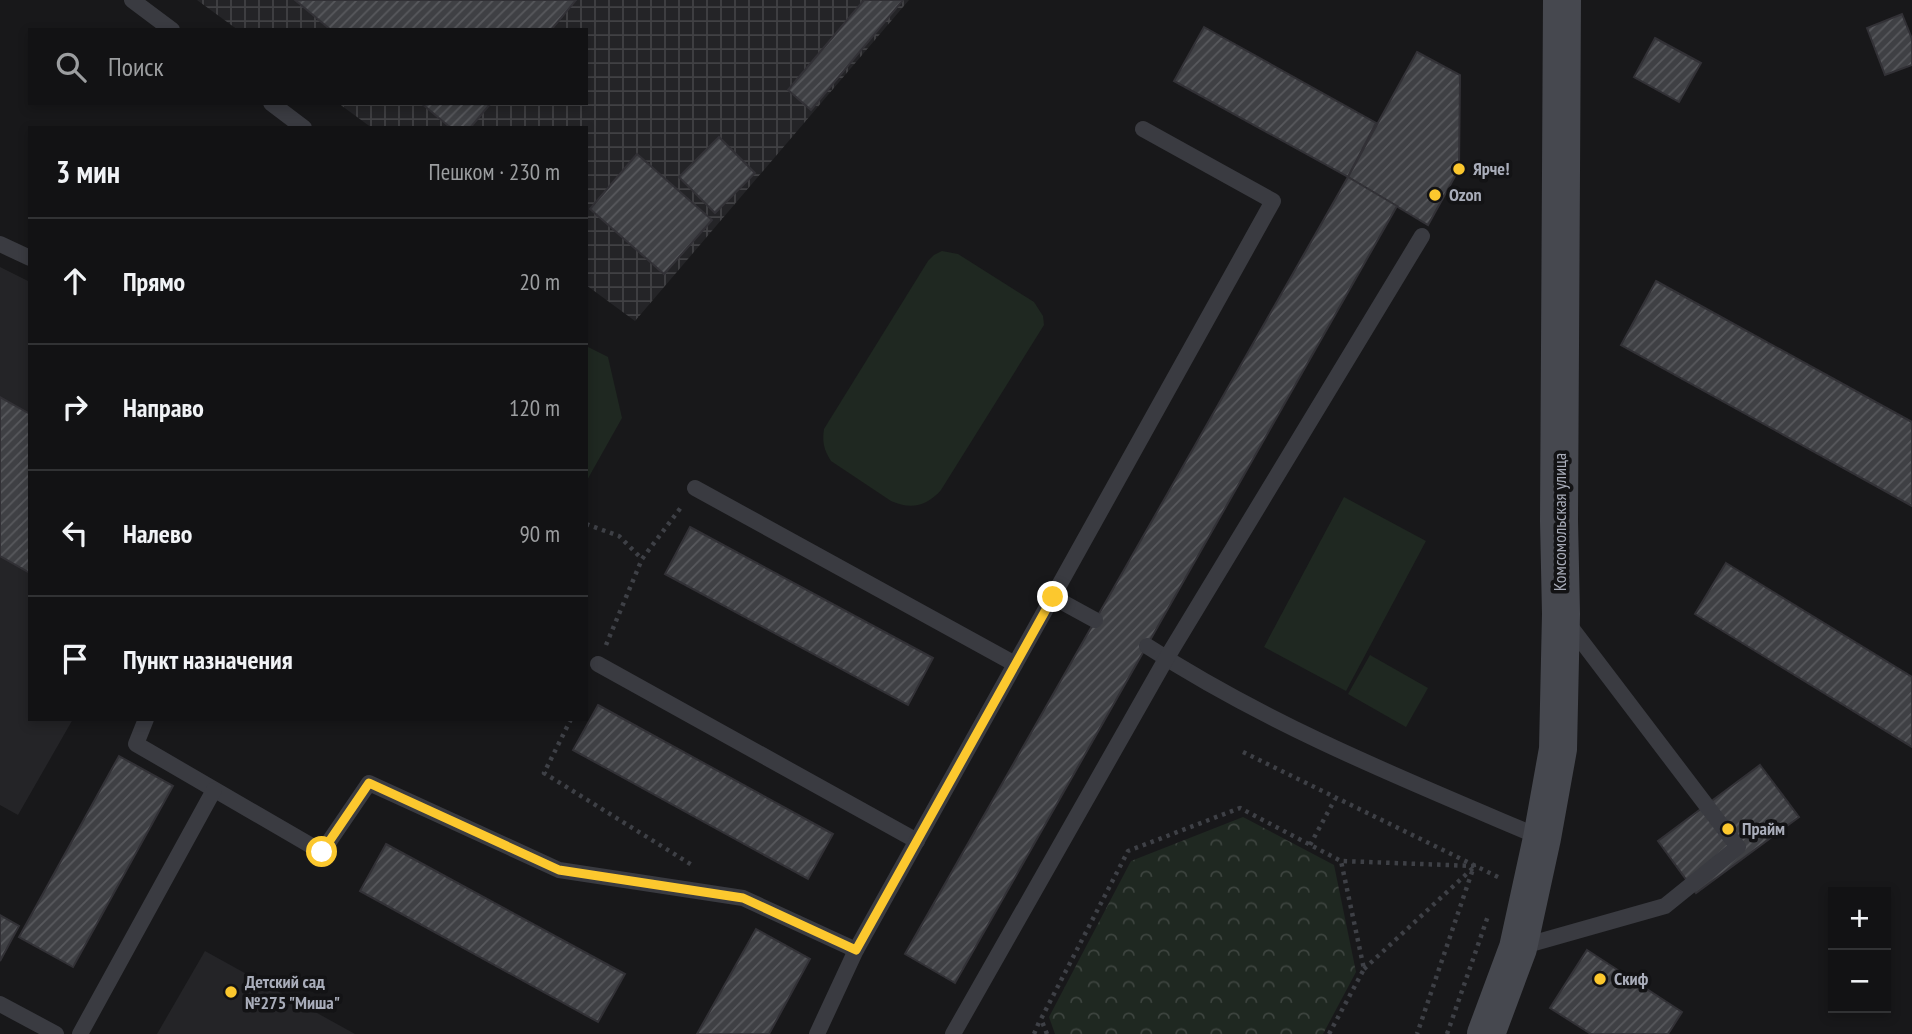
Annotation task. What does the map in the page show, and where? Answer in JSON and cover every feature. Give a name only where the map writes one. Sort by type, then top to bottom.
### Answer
[{"type":"main road","name":"Комсомольская улица","points":[[1486,1034],[1518,948],[1558,748],[1561,614],[1559,521],[1562,0]]},
{"type":"lane","points":[[132,0],[169,28]]},
{"type":"lane","points":[[274,105],[301,126]]},
{"type":"lane","points":[[817,1034],[856,950],[1273,201],[1143,129]]},
{"type":"lane","points":[[953,1034],[1166,659],[1422,236]]},
{"type":"lane","points":[[0,244],[28,257]]},
{"type":"lane","points":[[695,488],[1015,664]]},
{"type":"lane","points":[[1053,597],[1096,620]]},
{"type":"lane","points":[[1518,948],[1665,906],[1738,847],[1561,614]]},
{"type":"lane","points":[[1147,646],[1262,711],[1359,760],[1542,838]]},
{"type":"lane","points":[[598,664],[917,841]]},
{"type":"lane","points":[[145,721],[136,744],[322,852],[369,783],[559,870],[743,898],[856,950]]},
{"type":"lane","points":[[80,1034],[214,790]]},
{"type":"lane","points":[[0,1004],[56,1034]]},
{"type":"path","points":[[598,664],[642,559],[695,488]]},
{"type":"path","points":[[588,525],[619,536],[642,559]]},
{"type":"path","points":[[569,721],[544,773],[696,868]]},
{"type":"path","points":[[1243,752],[1501,878]]},
{"type":"path","points":[[1310,845],[1335,799]]},
{"type":"path","points":[[1034,1034],[1128,851],[1240,808],[1341,861],[1474,866]]},
{"type":"path","points":[[1341,861],[1364,970]]},
{"type":"path","points":[[1329,1034],[1364,970],[1474,866]]},
{"type":"path","points":[[1418,1034],[1474,866]]},
{"type":"path","points":[[1041,1019],[1047,1034]]},
{"type":"shaded area","points":[[197,0],[909,0],[635,321],[588,286],[588,126],[369,126],[341,105],[588,105],[588,28],[235,28]]},
{"type":"shaded area","points":[[0,267],[28,281],[28,721],[72,721],[18,815],[0,805]]},
{"type":"shaded area","name":"Детский сад №275 \"Миша\"","points":[[205,951],[355,1034],[157,1034]]},
{"type":"green space","points":[[942,251],[958,254],[1034,302],[1043,316],[1044,325],[941,490],[930,500],[918,505],[898,504],[831,461],[824,446],[824,429],[928,261]]},
{"type":"green space","points":[[588,347],[608,357],[622,418],[588,478]]},
{"type":"green space","points":[[1344,497],[1426,541],[1346,691],[1264,647]]},
{"type":"green space","points":[[1370,655],[1428,688],[1406,727],[1348,694]]},
{"type":"green space","points":[[1243,817],[1334,865],[1356,972],[1323,1034],[1055,1034],[1049,1017],[1131,861]]},
{"type":"building","points":[[295,0],[576,0],[553,28],[329,28]]},
{"type":"building","points":[[864,0],[903,0],[811,110],[788,90]]},
{"type":"building","points":[[1902,14],[1912,39],[1912,65],[1885,75],[1867,28]]},
{"type":"building","points":[[1204,27],[1376,123],[1348,177],[1174,81]]},
{"type":"building","points":[[1655,38],[1701,63],[1679,102],[1634,77]]},
{"type":"building","points":[[1417,52],[1460,75],[1459,169],[1428,225],[1348,177]]},
{"type":"building","points":[[423,105],[489,105],[472,126],[449,126]]},
{"type":"building","points":[[719,137],[755,173],[715,213],[679,177]]},
{"type":"building","points":[[637,154],[712,220],[664,274],[590,209]]},
{"type":"building","points":[[1348,177],[1397,206],[955,983],[905,954]]},
{"type":"building","points":[[1656,281],[1912,422],[1912,506],[1621,345]]},
{"type":"building","points":[[0,397],[28,413],[28,572],[0,556]]},
{"type":"building","points":[[690,527],[933,658],[908,705],[665,574]]},
{"type":"building","points":[[1726,563],[1912,677],[1912,747],[1695,614]]},
{"type":"building","points":[[598,705],[833,834],[808,879],[573,750]]},
{"type":"building","points":[[119,756],[173,786],[73,967],[19,937]]},
{"type":"building","name":"Прайм","points":[[1760,765],[1799,817],[1696,893],[1658,841]]},
{"type":"building","points":[[386,844],[625,974],[598,1022],[360,891]]},
{"type":"building","points":[[0,915],[19,926],[0,961]]},
{"type":"building","points":[[756,929],[810,959],[769,1034],[697,1034]]},
{"type":"building","name":"Скиф","points":[[1587,950],[1682,1012],[1668,1034],[1591,1034],[1550,1008]]},
{"type":"place","name":"Ярче!","points":[[1459,169]]},
{"type":"place","name":"Ozon","points":[[1435,195]]},
{"type":"place","name":"Прайм","points":[[1728,829]]},
{"type":"place","name":"Скиф","points":[[1600,979]]},
{"type":"place","name":"Детский сад №275 \"Миша\"","points":[[231,992]]},
{"type":"route","points":[[322,852],[369,783],[559,870],[743,898],[856,950],[1053,597]]}]
